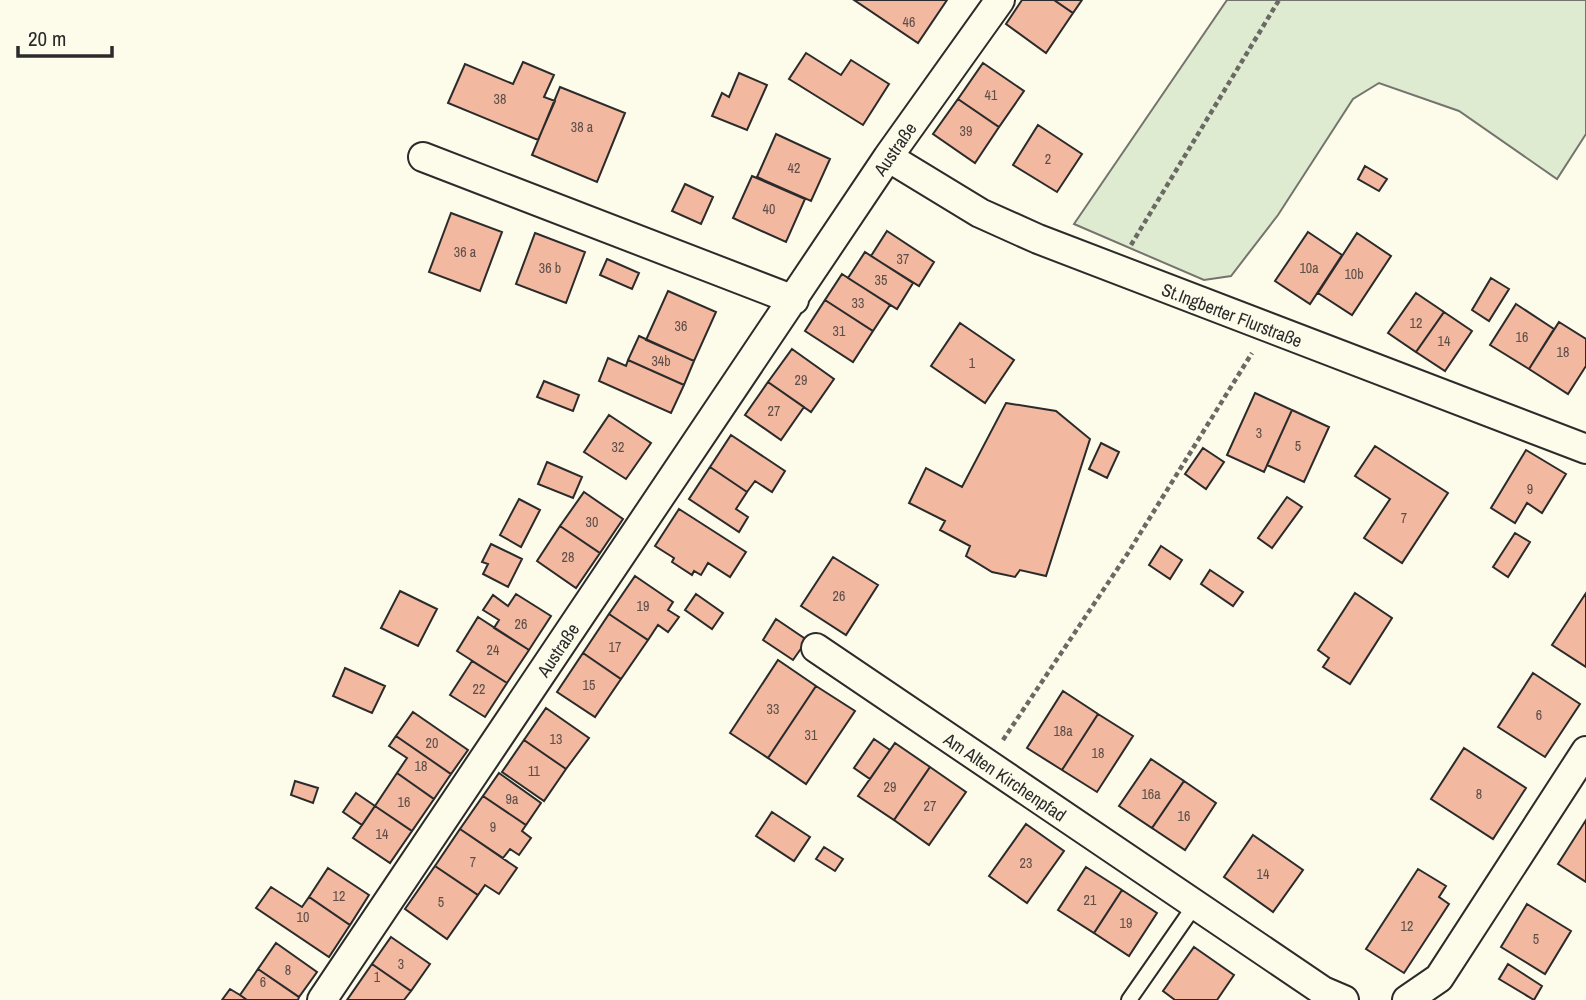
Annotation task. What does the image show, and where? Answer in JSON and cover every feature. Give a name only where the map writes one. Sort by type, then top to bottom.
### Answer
[{"type":"street","name":"Austraße","points":[[322,1000],[888,157],[1000,0]]},
{"type":"street","points":[[423,157],[794,300]]},
{"type":"street","name":"St.Ingberter Flurstraße","points":[[888,157],[980,213],[1115,271],[1586,449]]},
{"type":"street","name":"Am Alten Kirchenpfad","points":[[816,648],[1323,991],[1344,1000]]},
{"type":"street","points":[[1407,1000],[1439,978],[1586,751]]},
{"type":"lane","points":[[1129,1000],[1195,905]]},
{"type":"path","points":[[1115,271],[1279,0]]},
{"type":"path","points":[[986,765],[1128,553],[1268,329]]},
{"type":"green space","points":[[1227,0],[1586,0],[1586,134],[1557,179],[1459,111],[1379,83],[1353,99],[1278,215],[1231,276],[1204,280],[1074,224]]},
{"type":"building","points":[[854,0],[947,0],[918,43]]},
{"type":"building","points":[[1022,0],[1054,0],[1073,13],[1046,53],[1006,24]]},
{"type":"building","points":[[1054,0],[1082,0],[1073,13]]},
{"type":"building","points":[[806,53],[841,75],[851,60],[889,84],[863,125],[789,79]]},
{"type":"building","points":[[523,62],[554,75],[544,97],[555,101],[538,140],[448,103],[465,64],[513,84]]},
{"type":"building","points":[[983,63],[1024,91],[999,127],[958,99]]},
{"type":"building","points":[[739,73],[767,85],[747,130],[712,116],[722,93],[729,97]]},
{"type":"building","points":[[560,87],[625,113],[597,182],[532,155]]},
{"type":"building","points":[[958,99],[999,127],[975,163],[933,134]]},
{"type":"building","points":[[1038,125],[1082,154],[1057,192],[1013,165]]},
{"type":"building","points":[[776,134],[830,159],[811,201],[757,177]]},
{"type":"building","points":[[1365,166],[1387,179],[1379,191],[1358,179]]},
{"type":"building","points":[[752,176],[805,199],[786,242],[733,218]]},
{"type":"building","points":[[685,184],[713,197],[701,224],[672,211]]},
{"type":"building","points":[[451,213],[502,232],[480,291],[429,272]]},
{"type":"building","points":[[887,231],[934,262],[919,286],[871,256]]},
{"type":"building","points":[[1308,232],[1342,255],[1310,304],[1275,281]]},
{"type":"building","points":[[535,233],[585,252],[566,303],[516,284]]},
{"type":"building","points":[[1357,233],[1391,256],[1352,315],[1318,293]]},
{"type":"building","points":[[865,252],[913,283],[897,309],[848,278]]},
{"type":"building","points":[[607,259],[639,273],[632,289],[600,275]]},
{"type":"building","points":[[842,274],[890,305],[873,331],[825,300]]},
{"type":"building","points":[[1491,278],[1509,289],[1489,321],[1472,310]]},
{"type":"building","points":[[668,291],[716,312],[694,361],[646,340]]},
{"type":"building","points":[[1416,293],[1444,312],[1416,352],[1388,333]]},
{"type":"building","points":[[825,300],[873,331],[853,362],[805,331]]},
{"type":"building","points":[[1516,304],[1554,329],[1529,369],[1490,345]]},
{"type":"building","points":[[1444,312],[1472,331],[1445,371],[1416,352]]},
{"type":"building","points":[[1559,322],[1586,339],[1586,366],[1568,394],[1529,369]]},
{"type":"building","points":[[960,323],[1014,360],[985,403],[931,366]]},
{"type":"building","points":[[639,336],[694,361],[684,385],[628,360]]},
{"type":"building","points":[[792,349],[834,379],[811,412],[768,382]]},
{"type":"building","points":[[608,358],[626,366],[628,360],[684,385],[671,413],[599,381]]},
{"type":"building","points":[[544,381],[579,395],[573,411],[537,397]]},
{"type":"building","points":[[768,382],[804,407],[781,440],[745,415]]},
{"type":"building","points":[[1255,393],[1292,410],[1264,472],[1227,455]]},
{"type":"building","points":[[1006,403],[1056,411],[1090,439],[1046,576],[1020,570],[1015,577],[992,572],[966,556],[970,546],[940,530],[945,521],[909,503],[926,468],[962,487]]},
{"type":"building","points":[[1292,410],[1329,427],[1304,482],[1267,465]]},
{"type":"building","points":[[609,415],[651,443],[626,479],[584,452]]},
{"type":"building","points":[[731,435],[785,471],[772,492],[755,481],[747,492],[710,467]]},
{"type":"building","points":[[1101,443],[1119,452],[1107,478],[1089,469]]},
{"type":"building","points":[[1375,446],[1448,493],[1402,563],[1364,538],[1390,499],[1355,476]]},
{"type":"building","points":[[1203,448],[1224,462],[1206,489],[1185,474]]},
{"type":"building","points":[[1526,450],[1566,474],[1542,513],[1527,503],[1515,523],[1491,508]]},
{"type":"building","points":[[547,462],[582,477],[573,498],[538,484]]},
{"type":"building","points":[[710,467],[747,492],[736,509],[748,517],[739,532],[689,499]]},
{"type":"building","points":[[584,492],[623,519],[600,553],[560,526]]},
{"type":"building","points":[[1287,497],[1302,507],[1272,548],[1258,538]]},
{"type":"building","points":[[519,499],[540,510],[521,547],[500,535]]},
{"type":"building","points":[[679,509],[746,552],[730,577],[708,563],[701,575],[694,571],[692,575],[672,562],[674,558],[655,546]]},
{"type":"building","points":[[560,526],[600,553],[576,588],[537,561]]},
{"type":"building","points":[[1515,533],[1530,542],[1508,577],[1493,567]]},
{"type":"building","points":[[491,544],[522,559],[508,587],[483,574],[488,564],[482,562]]},
{"type":"building","points":[[1161,546],[1182,560],[1170,579],[1149,565]]},
{"type":"building","points":[[833,557],[878,585],[846,635],[801,606]]},
{"type":"building","points":[[1210,570],[1243,592],[1233,606],[1201,584]]},
{"type":"building","points":[[635,576],[673,602],[668,610],[679,617],[668,632],[658,625],[648,640],[609,614]]},
{"type":"building","points":[[400,591],[437,609],[418,646],[381,628]]},
{"type":"building","points":[[1355,593],[1392,618],[1350,684],[1323,667],[1329,658],[1318,650]]},
{"type":"building","points":[[1586,593],[1586,667],[1552,645]]},
{"type":"building","points":[[516,594],[551,616],[529,650],[494,628],[499,620],[483,610],[493,595],[508,606]]},
{"type":"building","points":[[696,594],[723,613],[712,629],[685,610]]},
{"type":"building","points":[[609,614],[648,640],[621,679],[583,653]]},
{"type":"building","points":[[478,617],[529,650],[507,683],[457,651]]},
{"type":"building","points":[[776,619],[807,640],[793,660],[763,640]]},
{"type":"building","points":[[583,653],[621,679],[595,717],[557,692]]},
{"type":"building","points":[[778,660],[816,686],[768,758],[730,733]]},
{"type":"building","points":[[472,661],[507,683],[485,717],[450,695]]},
{"type":"building","points":[[345,668],[385,686],[372,713],[333,696]]},
{"type":"building","points":[[1533,673],[1580,704],[1545,757],[1498,727]]},
{"type":"building","points":[[816,686],[855,711],[806,784],[768,758]]},
{"type":"building","points":[[1063,691],[1098,714],[1062,770],[1027,748]]},
{"type":"building","points":[[546,708],[589,738],[566,769],[524,740]]},
{"type":"building","points":[[413,712],[468,750],[451,774],[396,736]]},
{"type":"building","points":[[1098,714],[1133,736],[1097,792],[1062,770]]},
{"type":"building","points":[[396,736],[451,774],[434,799],[397,773],[407,758],[389,746]]},
{"type":"building","points":[[874,739],[890,750],[870,779],[854,768]]},
{"type":"building","points":[[524,740],[566,769],[544,801],[502,772]]},
{"type":"building","points":[[895,743],[930,767],[894,820],[858,796]]},
{"type":"building","points":[[1464,748],[1526,788],[1493,839],[1431,799]]},
{"type":"building","points":[[1151,759],[1184,781],[1152,828],[1119,806]]},
{"type":"building","points":[[930,767],[966,792],[929,845],[894,820]]},
{"type":"building","points":[[397,773],[434,799],[412,831],[375,806]]},
{"type":"building","points":[[499,773],[541,803],[526,825],[483,796]]},
{"type":"building","points":[[295,781],[318,788],[313,803],[291,795]]},
{"type":"building","points":[[1184,781],[1216,803],[1185,850],[1152,828]]},
{"type":"building","points":[[356,793],[375,806],[362,825],[343,812]]},
{"type":"building","points":[[483,796],[526,825],[522,831],[531,838],[519,855],[510,849],[503,858],[460,829]]},
{"type":"building","points":[[375,806],[412,831],[390,863],[353,838]]},
{"type":"building","points":[[772,812],[810,837],[794,861],[756,836]]},
{"type":"building","points":[[1586,820],[1586,882],[1558,864]]},
{"type":"building","points":[[1026,824],[1064,851],[1027,903],[989,876]]},
{"type":"building","points":[[460,829],[517,868],[499,894],[485,885],[478,895],[435,866]]},
{"type":"building","points":[[1253,835],[1303,870],[1273,912],[1224,877]]},
{"type":"building","points":[[824,847],[843,859],[835,871],[816,859]]},
{"type":"building","points":[[435,866],[478,895],[447,939],[405,909]]},
{"type":"building","points":[[1086,867],[1122,890],[1094,933],[1058,910]]},
{"type":"building","points":[[328,868],[369,895],[350,925],[309,897]]},
{"type":"building","points":[[1418,869],[1446,886],[1439,897],[1449,904],[1404,973],[1366,949]]},
{"type":"building","points":[[271,887],[302,907],[309,897],[350,925],[329,957],[256,908]]},
{"type":"building","points":[[1122,890],[1157,913],[1129,956],[1094,933]]},
{"type":"building","points":[[1527,904],[1571,931],[1545,974],[1501,947]]},
{"type":"building","points":[[391,937],[430,964],[411,991],[372,964]]},
{"type":"building","points":[[276,943],[317,972],[299,997],[258,969]]},
{"type":"building","points":[[1194,947],[1234,975],[1217,1000],[1175,1000],[1163,991]]},
{"type":"building","points":[[372,964],[411,991],[404,1000],[347,1000]]},
{"type":"building","points":[[1508,964],[1542,986],[1534,1000],[1499,979]]},
{"type":"building","points":[[258,969],[299,997],[298,1000],[247,1000],[240,995]]},
{"type":"building","points":[[230,989],[240,995],[247,1000],[222,1000]]}]
